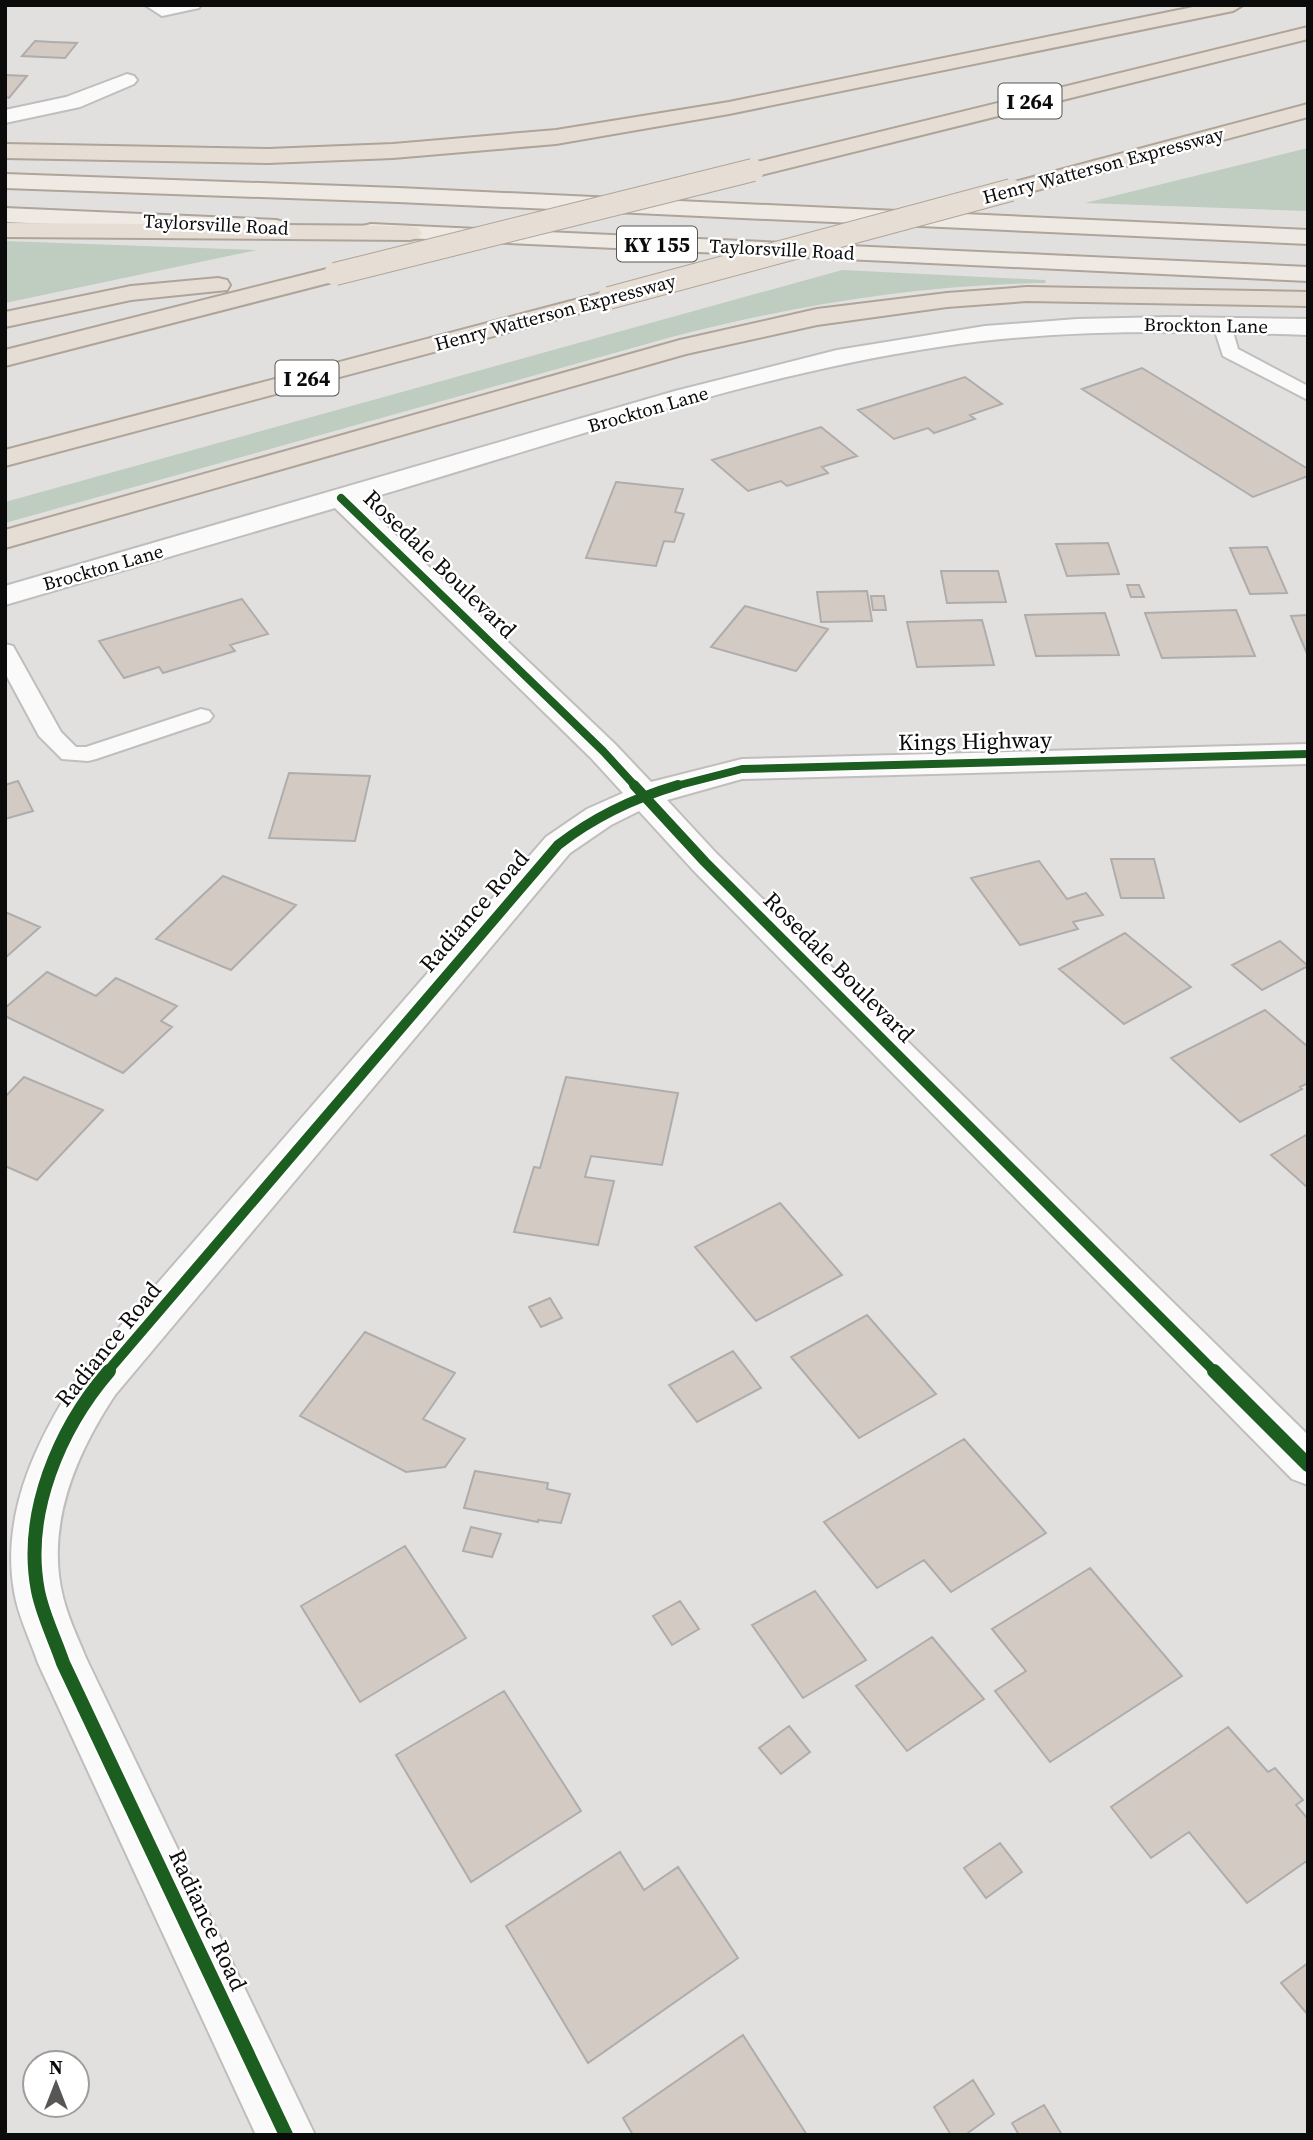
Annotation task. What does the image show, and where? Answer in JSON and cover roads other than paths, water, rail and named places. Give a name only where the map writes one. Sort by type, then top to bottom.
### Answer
[{"type":"highway","points":[[5,151],[282,156],[393,151],[556,137],[729,108],[1233,5]]},
{"type":"highway","name":"I 264","points":[[5,358],[1308,33]]},
{"type":"highway","name":"Henry Watterson Expressway","points":[[5,458],[1308,110]]},
{"type":"highway","points":[[1065,176],[1281,139]]},
{"type":"highway","points":[[5,230],[410,233]]},
{"type":"highway","points":[[5,320],[131,293],[335,274]]},
{"type":"highway","points":[[5,539],[680,348],[817,317],[933,301],[1027,295],[1308,299]]},
{"type":"main road","name":"Taylorsville Road","points":[[5,181],[398,195],[1308,237]]},
{"type":"main road","name":"Taylorsville Road","points":[[5,215],[1308,274]]},
{"type":"street","points":[[5,117],[72,102],[127,80]]},
{"type":"street","name":"Brockton Lane","points":[[5,596],[610,419],[837,358],[937,339],[1004,331],[1122,323],[1308,327]]},
{"type":"street","name":"Rosedale Boulevard","points":[[341,498],[603,751],[715,872],[1308,1465]]},
{"type":"street","name":"Kings Highway","points":[[647,797],[712,775],[742,769],[1308,754]]},
{"type":"street","name":"Radiance Road","points":[[286,2135],[63,1663],[38,1590],[35,1532],[51,1463],[71,1422],[99,1382],[558,845],[582,825],[647,797]]},
{"type":"lane","points":[[152,5],[162,12],[194,5]]},
{"type":"lane","points":[[1222,325],[1230,352],[1308,394]]},
{"type":"lane","points":[[5,652],[51,736],[70,754],[88,754],[201,716]]}]
